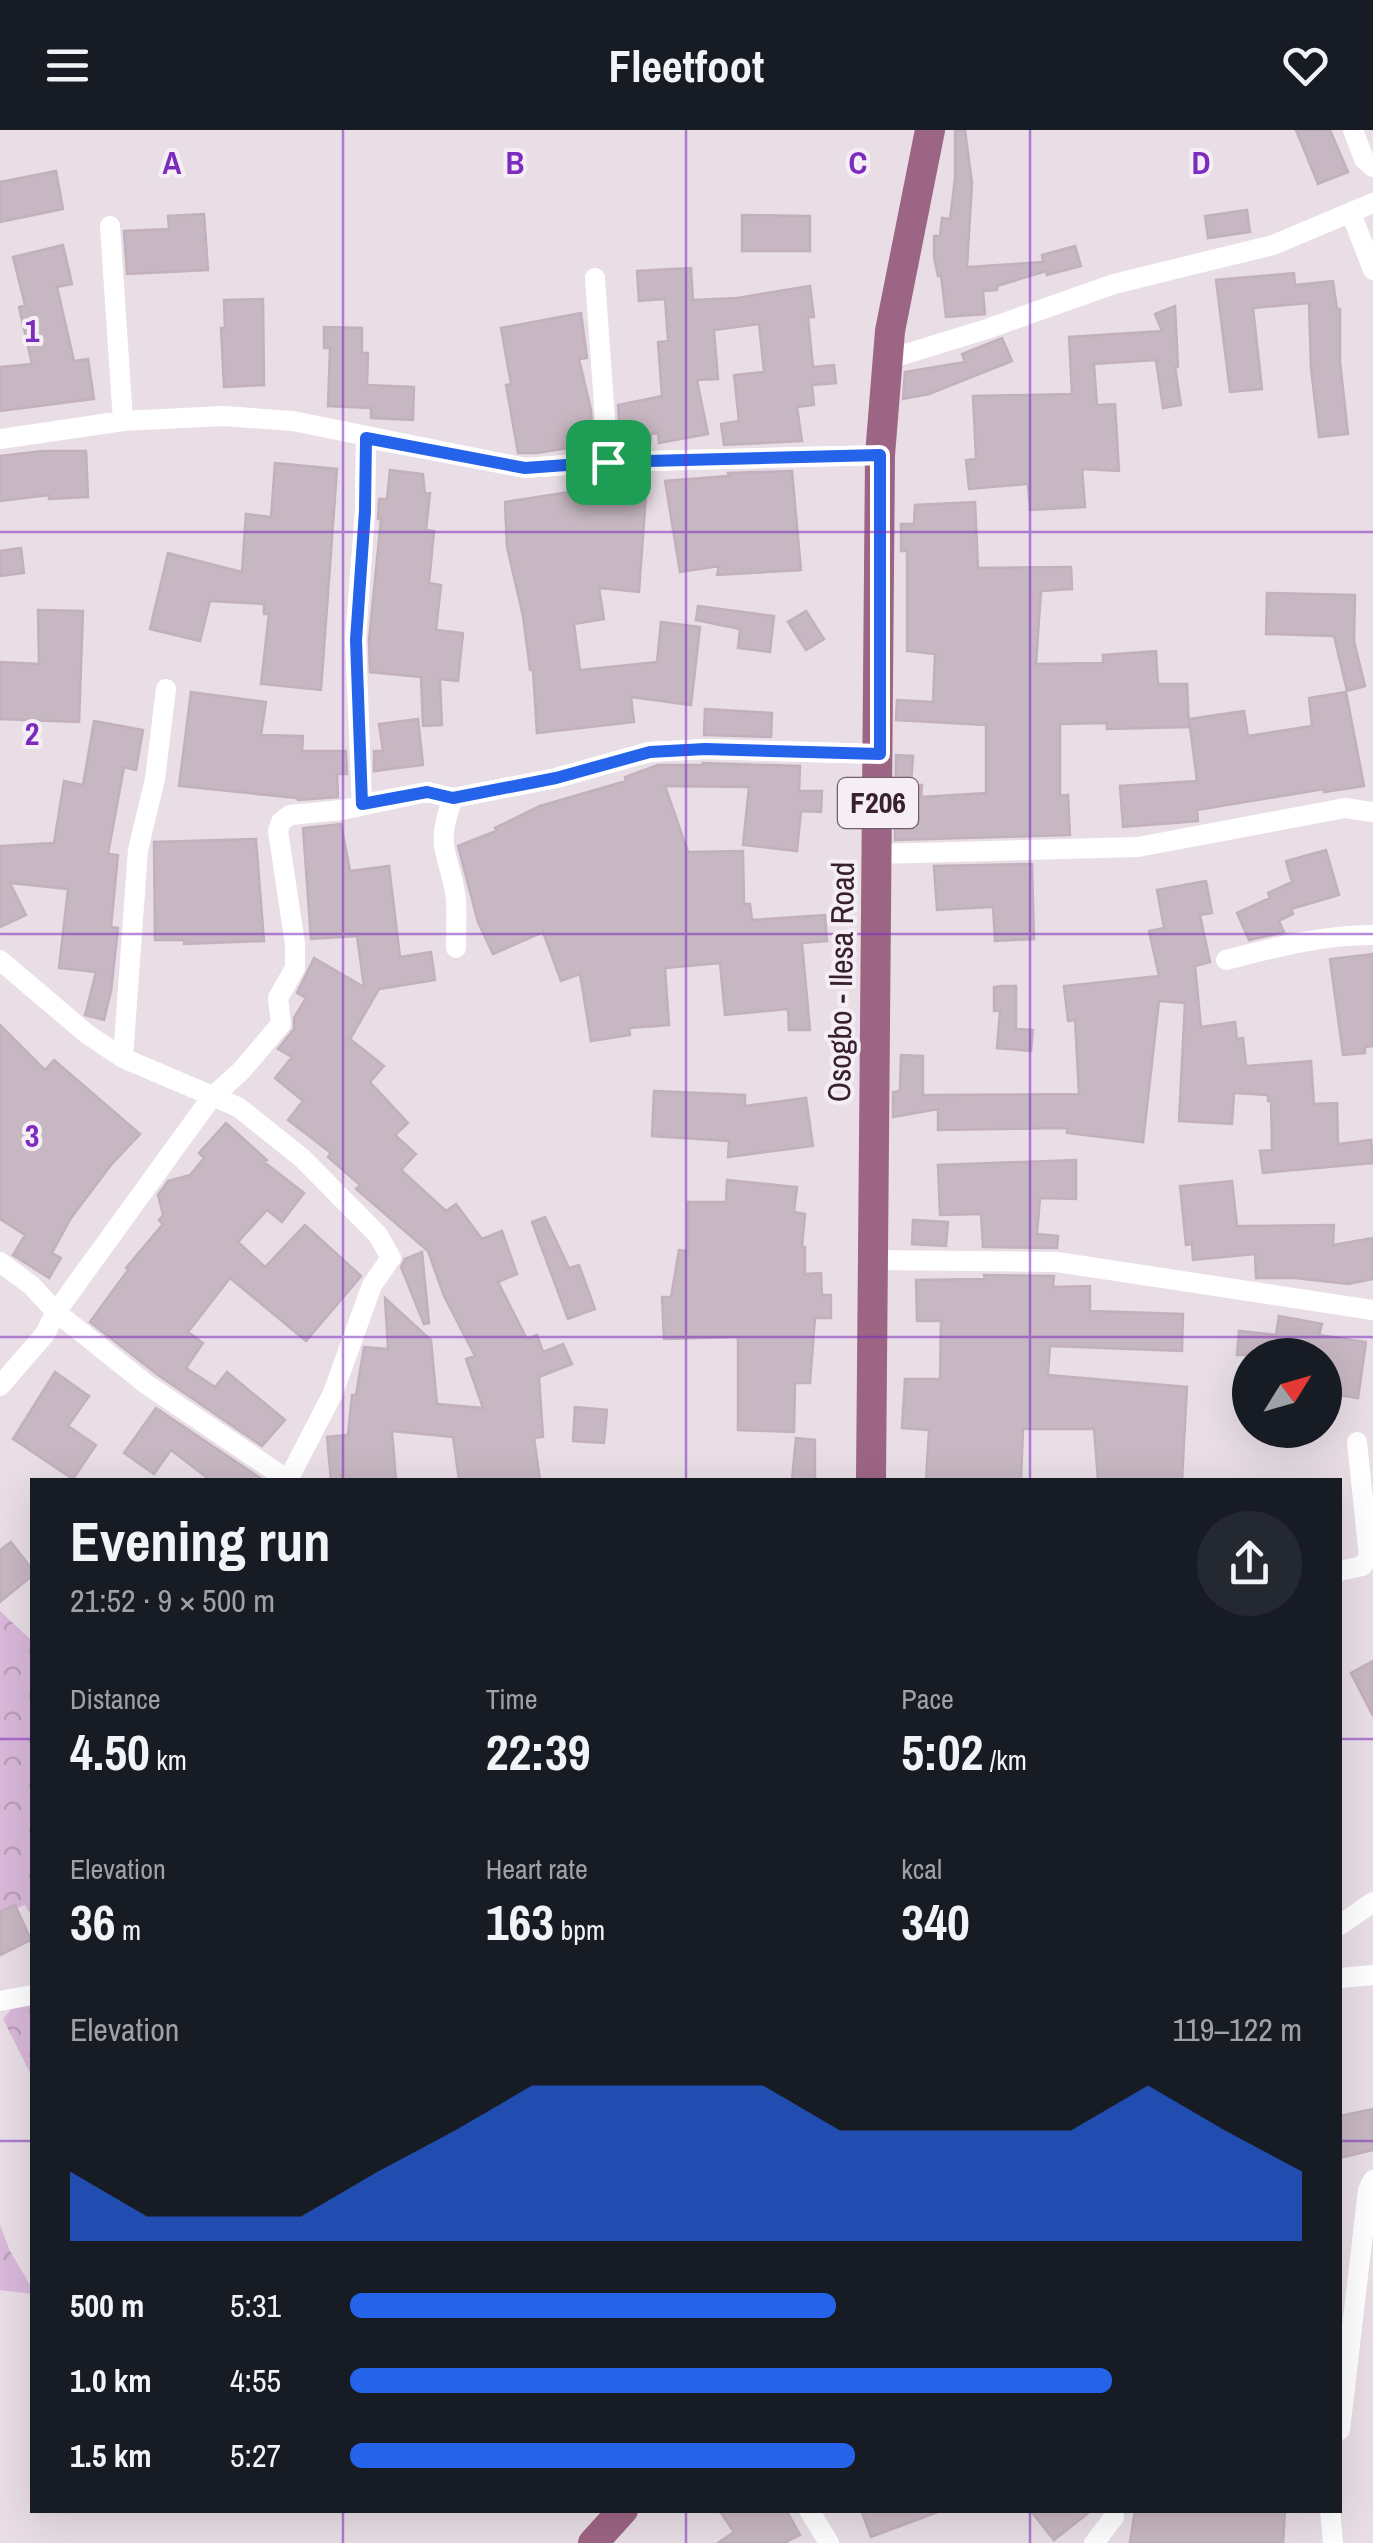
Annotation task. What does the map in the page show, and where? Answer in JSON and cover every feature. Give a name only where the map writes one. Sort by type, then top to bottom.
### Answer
[{"type":"main road","name":"Osogbo - Ilesa Road","points":[[871,1478],[880,455],[886,360],[930,130]]},
{"type":"main road","points":[[593,2543],[620,2513]]},
{"type":"street","points":[[1353,130],[1364,158],[1373,167]]},
{"type":"street","points":[[886,360],[1114,284],[1273,245],[1373,203]]},
{"type":"street","points":[[1352,214],[1373,270]]},
{"type":"street","points":[[110,226],[123,421]]},
{"type":"street","points":[[595,278],[608,462]]},
{"type":"street","points":[[0,439],[123,421],[222,416],[293,422],[525,468],[880,455]]},
{"type":"street","points":[[362,804],[356,640],[366,438]]},
{"type":"street","points":[[123,1058],[138,850],[155,779],[166,689]]},
{"type":"street","points":[[0,1386],[45,1334],[56,1312],[211,1098],[242,1071],[282,1024],[278,998],[295,968],[295,944],[278,831],[290,815],[342,810],[427,792],[453,798],[556,778],[650,752],[705,749],[880,754]]},
{"type":"street","points":[[453,798],[445,818],[441,848],[456,898],[456,948]]},
{"type":"street","points":[[877,854],[1138,848],[1345,808],[1373,812]]},
{"type":"street","points":[[1226,960],[1290,942],[1373,935]]},
{"type":"street","points":[[0,960],[86,1034],[123,1058],[238,1107],[302,1158],[378,1235],[391,1258],[372,1285],[333,1393],[289,1478]]},
{"type":"street","points":[[238,1107],[245,1090],[242,1071]]},
{"type":"street","points":[[875,1260],[1057,1262],[1373,1310]]},
{"type":"street","points":[[0,1262],[146,1384],[285,1478]]},
{"type":"street","points":[[1342,1571],[1362,1566],[1369,1557],[1356,1442]]},
{"type":"street","points":[[1342,1924],[1373,1902]]},
{"type":"street","points":[[1342,1978],[1373,1975]]},
{"type":"street","points":[[0,2001],[30,1996]]},
{"type":"street","points":[[1342,2413],[1368,2190],[1373,2180]]},
{"type":"street","points":[[811,2513],[829,2543]]},
{"type":"street","points":[[1094,2543],[1114,2518]]},
{"type":"green space","points":[[0,1611],[30,1639],[30,1914],[25,1905],[0,1914]]},
{"type":"green space","points":[[30,1986],[30,2073],[3,2019]]},
{"type":"green space","points":[[0,2225],[30,2285],[30,2294],[0,2290]]},
{"type":"building","points":[[955,130],[965,130],[972,183],[967,267],[1043,262],[1042,255],[1075,246],[1081,266],[1047,275],[1046,271],[997,286],[997,290],[983,291],[985,314],[946,317],[941,275],[938,276],[934,257],[934,236],[940,236],[942,218],[950,219]]},
{"type":"building","points":[[1296,130],[1330,130],[1348,172],[1318,184]]},
{"type":"building","points":[[56,171],[63,209],[0,222],[0,182]]},
{"type":"building","points":[[1247,210],[1250,232],[1208,238],[1205,216]]},
{"type":"building","points":[[204,214],[208,270],[127,274],[124,231],[169,229],[168,216]]},
{"type":"building","points":[[742,215],[810,216],[810,251],[742,251]]},
{"type":"building","points":[[63,245],[72,284],[57,287],[74,361],[88,359],[94,399],[0,411],[0,367],[32,364],[19,307],[25,305],[13,257]]},
{"type":"building","points":[[691,268],[693,300],[737,298],[810,286],[814,317],[808,317],[813,367],[834,365],[836,383],[812,385],[814,405],[797,407],[802,441],[724,445],[721,424],[739,421],[734,375],[764,372],[759,324],[714,330],[718,379],[697,380],[708,434],[659,443],[658,433],[651,434],[650,444],[621,448],[618,405],[662,396],[658,342],[668,341],[665,299],[639,301],[637,271]]},
{"type":"building","points":[[1294,273],[1295,285],[1333,281],[1340,309],[1340,362],[1348,434],[1319,437],[1309,303],[1253,308],[1262,389],[1230,392],[1216,280]]},
{"type":"building","points":[[263,299],[264,385],[224,387],[224,300]]},
{"type":"building","points":[[1175,306],[1175,367],[1181,405],[1163,408],[1156,360],[1094,364],[1097,405],[1115,404],[1119,471],[1082,469],[1085,507],[1030,510],[1028,484],[969,489],[966,460],[976,459],[973,396],[1072,394],[1069,337],[1162,331],[1155,314]]},
{"type":"building","points":[[581,313],[587,358],[579,359],[591,410],[593,444],[518,453],[501,328]]},
{"type":"building","points":[[324,327],[362,328],[362,353],[368,353],[367,385],[414,387],[413,420],[371,418],[371,408],[328,406],[330,348],[324,348]]},
{"type":"building","points":[[1002,338],[1012,361],[929,394],[903,399],[905,372],[965,362],[962,354]]},
{"type":"building","points":[[86,451],[88,497],[49,499],[49,495],[0,501],[0,456]]},
{"type":"building","points":[[275,463],[337,469],[321,690],[261,684],[269,614],[264,614],[264,604],[210,601],[200,641],[150,629],[168,553],[242,572],[246,514],[271,517]]},
{"type":"building","points":[[390,470],[423,474],[425,494],[430,493],[426,530],[434,531],[429,583],[441,585],[436,630],[463,633],[458,681],[440,679],[442,725],[423,726],[421,677],[370,672],[369,640],[381,519],[379,499],[387,499]]},
{"type":"building","points":[[792,471],[801,570],[717,575],[719,566],[680,572],[665,481],[729,476],[728,473]]},
{"type":"building","points":[[647,480],[639,592],[599,588],[604,619],[574,624],[580,670],[657,662],[661,622],[700,627],[691,705],[631,697],[634,722],[537,733],[533,670],[507,547],[505,502]]},
{"type":"building","points":[[975,502],[978,568],[1071,567],[1072,589],[1041,591],[1036,664],[1103,663],[1103,655],[1156,651],[1158,684],[1187,684],[1189,727],[1107,729],[1107,723],[1060,724],[1060,796],[1068,795],[1070,835],[895,840],[896,755],[913,756],[911,785],[922,785],[921,797],[986,793],[986,725],[896,720],[897,700],[933,702],[935,654],[907,651],[907,551],[901,551],[901,524],[914,524],[915,505]]},
{"type":"building","points":[[21,548],[24,573],[0,576],[0,551]]},
{"type":"building","points":[[1267,593],[1355,595],[1354,641],[1365,686],[1347,691],[1334,636],[1266,634]]},
{"type":"building","points":[[698,606],[774,616],[770,652],[738,648],[740,629],[696,620]]},
{"type":"building","points":[[38,610],[83,611],[79,722],[0,719],[0,662],[39,664]]},
{"type":"building","points":[[806,611],[824,639],[806,650],[788,622]]},
{"type":"building","points":[[191,692],[266,702],[261,735],[303,736],[302,751],[346,751],[347,774],[337,774],[338,797],[298,800],[179,786]]},
{"type":"building","points":[[1346,692],[1364,786],[1197,810],[1198,821],[1123,827],[1120,786],[1197,781],[1189,719],[1244,711],[1248,736],[1312,726],[1309,698]]},
{"type":"building","points":[[705,709],[772,713],[771,737],[704,735]]},
{"type":"building","points":[[418,719],[423,765],[374,771],[374,751],[383,751],[379,724]]},
{"type":"building","points":[[94,721],[143,730],[136,770],[124,767],[108,854],[118,855],[111,927],[118,928],[104,1020],[85,1015],[96,972],[59,968],[68,889],[10,883],[26,915],[0,927],[0,846],[54,843],[64,781],[83,785]]},
{"type":"building","points":[[658,765],[800,766],[799,791],[822,791],[821,812],[801,811],[797,851],[743,845],[749,787],[665,786],[688,852],[743,851],[744,904],[750,904],[752,920],[825,915],[827,941],[802,943],[810,1030],[789,1030],[788,1009],[725,1015],[720,963],[665,968],[669,1025],[629,1028],[630,1035],[591,1041],[580,974],[561,981],[543,932],[493,954],[478,922],[458,846],[496,831],[495,828],[540,806],[626,781],[625,777]]},
{"type":"building","points":[[341,824],[350,871],[389,866],[400,957],[431,952],[435,980],[379,989],[350,1039],[384,1066],[370,1082],[408,1123],[395,1135],[416,1154],[401,1170],[446,1211],[456,1204],[482,1239],[502,1231],[517,1274],[498,1282],[527,1339],[537,1335],[543,1352],[563,1344],[572,1364],[539,1377],[543,1437],[534,1438],[540,1478],[459,1478],[453,1437],[392,1431],[396,1478],[331,1478],[327,1437],[348,1435],[352,1395],[356,1395],[364,1347],[388,1349],[385,1298],[431,1340],[437,1404],[483,1408],[466,1359],[475,1356],[444,1296],[428,1251],[356,1189],[360,1185],[328,1157],[331,1153],[288,1120],[303,1101],[275,1078],[292,1057],[278,1049],[294,1029],[294,1018],[306,998],[297,993],[314,958],[364,987],[357,936],[311,939],[303,828]]},
{"type":"building","points":[[256,839],[264,941],[184,944],[184,940],[155,940],[154,842]]},
{"type":"building","points":[[1326,850],[1339,895],[1291,909],[1293,914],[1279,921],[1284,932],[1249,940],[1237,913],[1270,898],[1268,893],[1292,882],[1286,861]]},
{"type":"building","points":[[1032,864],[1034,939],[995,941],[993,907],[937,910],[934,866]]},
{"type":"building","points":[[1206,881],[1212,913],[1200,915],[1210,962],[1195,966],[1201,1027],[1235,1022],[1237,1039],[1243,1038],[1246,1066],[1311,1061],[1314,1104],[1337,1103],[1338,1144],[1371,1140],[1373,1163],[1263,1173],[1260,1151],[1272,1150],[1268,1095],[1234,1093],[1232,1124],[1179,1121],[1185,1003],[1159,1001],[1143,1142],[1067,1133],[1067,1128],[938,1130],[938,1109],[893,1117],[893,1092],[900,1091],[901,1055],[923,1056],[923,1095],[1079,1094],[1075,1020],[1068,1021],[1064,986],[1159,976],[1149,931],[1164,928],[1157,890]]},
{"type":"building","points":[[1373,954],[1373,1046],[1365,1047],[1365,1053],[1343,1055],[1330,959]]},
{"type":"building","points":[[1016,986],[1016,1029],[1033,1030],[1031,1051],[997,1048],[1000,1011],[994,1011],[994,987]]},
{"type":"building","points":[[0,1025],[45,1070],[54,1060],[140,1134],[71,1218],[52,1253],[61,1258],[49,1278],[13,1255],[25,1235],[0,1219]]},
{"type":"building","points":[[654,1091],[745,1095],[745,1106],[806,1098],[813,1146],[728,1157],[729,1141],[652,1136]]},
{"type":"building","points":[[226,1123],[267,1160],[264,1162],[304,1193],[282,1222],[267,1210],[238,1242],[265,1267],[305,1225],[361,1276],[306,1341],[230,1278],[188,1332],[203,1343],[186,1368],[215,1387],[227,1372],[285,1420],[262,1446],[158,1375],[90,1322],[126,1268],[163,1224],[159,1220],[163,1215],[158,1195],[168,1181],[190,1175],[204,1158],[199,1153]]},
{"type":"building","points":[[1076,1160],[1076,1199],[1040,1198],[1037,1234],[1058,1236],[1057,1248],[983,1247],[981,1214],[940,1215],[938,1165]]},
{"type":"building","points":[[727,1180],[797,1187],[794,1212],[805,1214],[805,1274],[821,1273],[822,1295],[831,1295],[831,1318],[815,1318],[810,1383],[795,1383],[794,1432],[738,1430],[738,1337],[664,1339],[662,1297],[671,1297],[679,1250],[688,1251],[688,1202],[726,1202]]},
{"type":"building","points":[[1232,1181],[1237,1226],[1334,1225],[1333,1245],[1373,1238],[1373,1279],[1348,1284],[1256,1278],[1255,1254],[1193,1260],[1192,1244],[1186,1245],[1180,1186]]},
{"type":"building","points":[[545,1217],[569,1268],[579,1265],[595,1309],[568,1319],[532,1222]]},
{"type":"building","points":[[913,1220],[948,1222],[946,1246],[912,1244]]},
{"type":"building","points":[[422,1252],[429,1323],[424,1324],[401,1267],[405,1259]]},
{"type":"building","points":[[984,1275],[1054,1276],[1053,1287],[1090,1286],[1090,1311],[1183,1314],[1182,1351],[1050,1346],[1048,1375],[1187,1387],[1182,1478],[1098,1478],[1094,1429],[1023,1429],[1021,1478],[926,1478],[929,1430],[902,1428],[905,1379],[940,1379],[941,1321],[917,1321],[916,1280],[985,1279]]},
{"type":"building","points":[[1279,1316],[1322,1324],[1319,1335],[1339,1338],[1238,1338],[1239,1331],[1276,1335]]},
{"type":"building","points":[[1342,1338],[1366,1342],[1358,1398],[1342,1396]]},
{"type":"building","points":[[55,1372],[89,1396],[68,1426],[96,1445],[74,1478],[13,1439]]},
{"type":"building","points":[[575,1407],[607,1410],[604,1443],[573,1441]]},
{"type":"building","points":[[156,1408],[260,1478],[207,1478],[171,1450],[154,1474],[124,1453]]},
{"type":"building","points":[[796,1438],[815,1440],[815,1478],[792,1478]]},
{"type":"building","points":[[11,1542],[30,1566],[30,1578],[0,1602],[0,1550]]},
{"type":"building","points":[[1373,1661],[1373,1716],[1351,1673]]},
{"type":"building","points":[[15,1905],[30,1940],[0,1955],[0,1912]]},
{"type":"building","points":[[1373,2109],[1373,2150],[1342,2158],[1342,2116]]},
{"type":"building","points":[[721,2513],[788,2513],[800,2535],[784,2543],[718,2543],[734,2532]]},
{"type":"building","points":[[862,2513],[935,2513],[871,2537]]},
{"type":"building","points":[[1032,2513],[1088,2513],[1054,2540]]},
{"type":"building","points":[[1135,2513],[1285,2513],[1283,2543],[1130,2543]]},
{"type":"route","points":[[366,438],[525,468],[608,462],[880,455],[880,754],[705,749],[650,752],[556,778],[453,798],[427,792],[362,804],[356,640],[366,438]]}]
